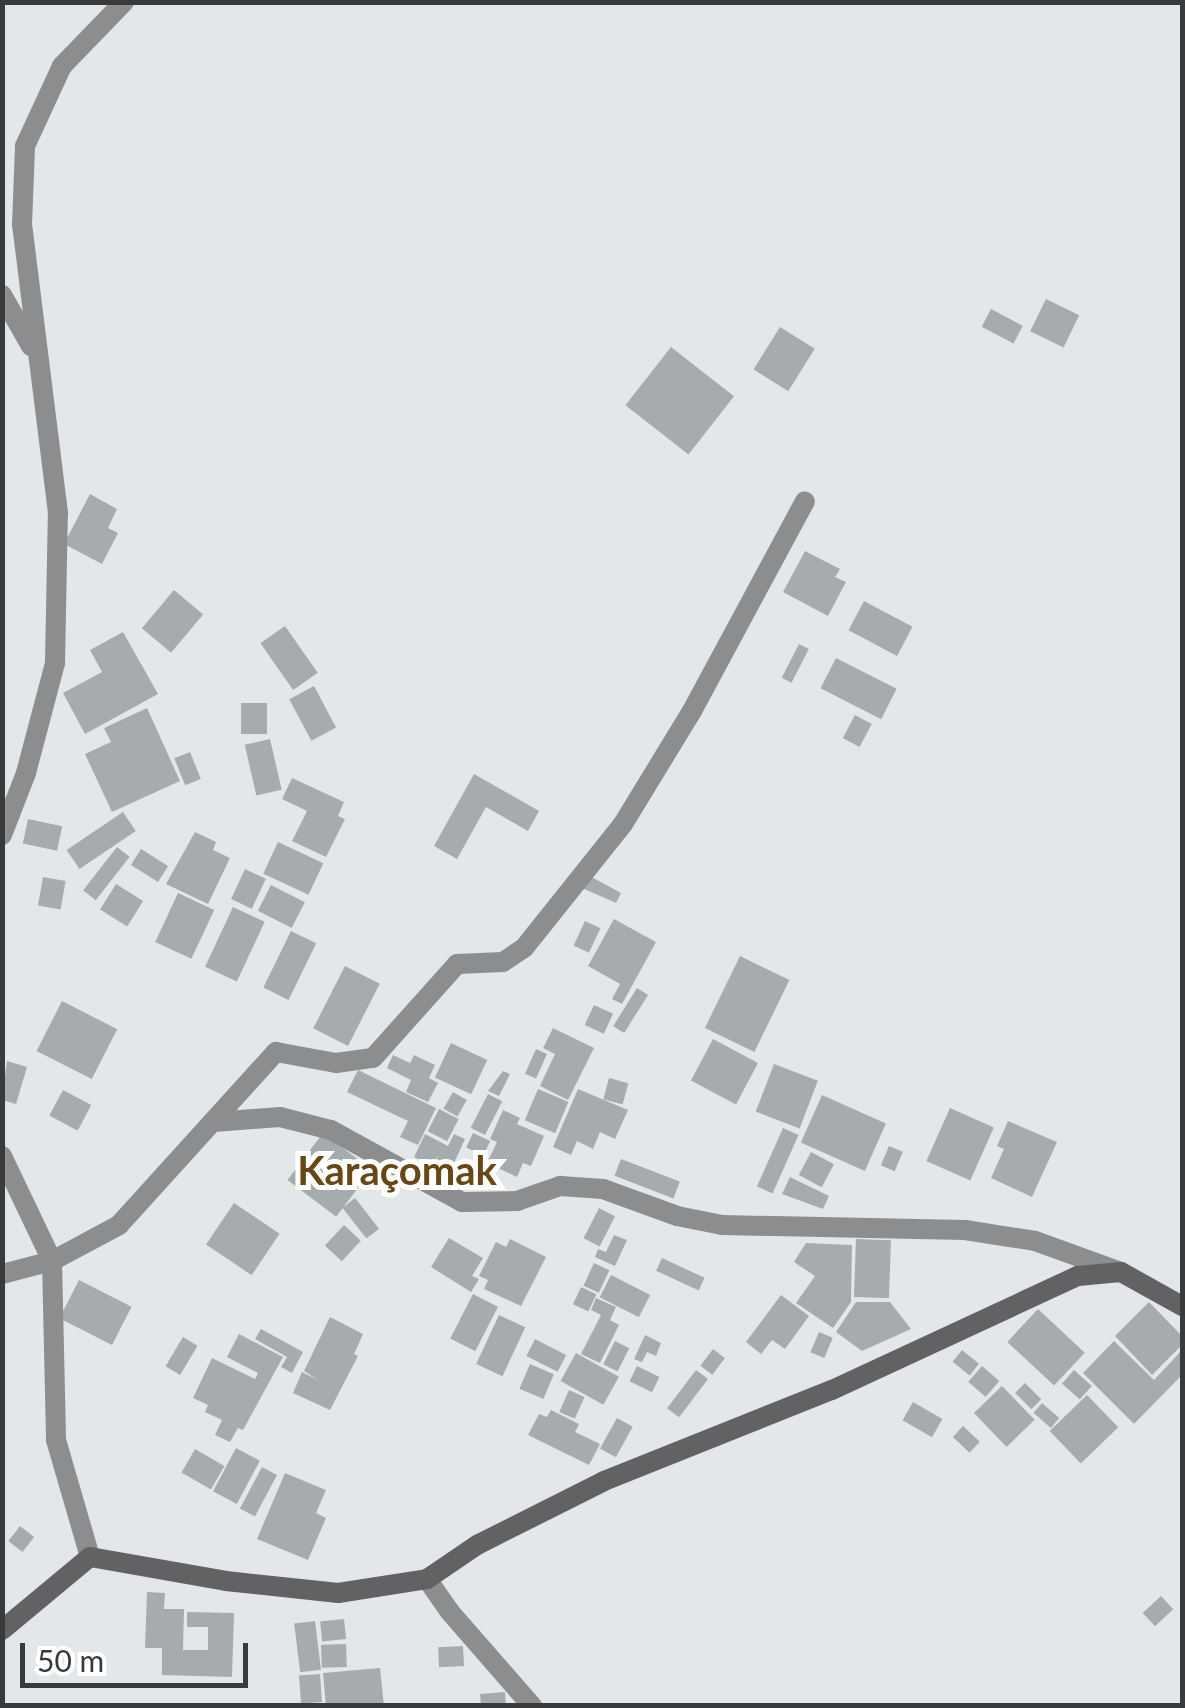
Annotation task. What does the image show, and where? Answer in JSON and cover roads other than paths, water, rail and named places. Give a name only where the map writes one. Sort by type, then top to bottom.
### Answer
[{"type":"street","points":[[2,835],[26,773],[55,663],[58,513],[34,352],[22,225],[25,146],[62,66],[124,2]]},
{"type":"street","points":[[2,295],[34,352]]},
{"type":"street","points":[[2,1274],[52,1261],[120,1226],[276,1052],[336,1063],[373,1058],[457,964],[502,962],[524,948],[624,824],[692,711],[805,501]]},
{"type":"street","points":[[214,1122],[280,1118],[332,1130],[462,1202],[516,1201],[560,1186],[603,1189],[677,1216],[722,1225],[965,1230],[1017,1238],[1121,1272],[1182,1306]]},
{"type":"street","points":[[2,1156],[52,1261],[56,1440],[90,1557]]},
{"type":"street","points":[[2,1630],[90,1557],[226,1581],[338,1593],[428,1579],[477,1545],[604,1482],[832,1390],[1078,1276],[1121,1272]]},
{"type":"street","points":[[428,1579],[450,1612],[532,1706]]},
{"type":"district","name":"Karaçomak","points":[[397,1170]]}]
